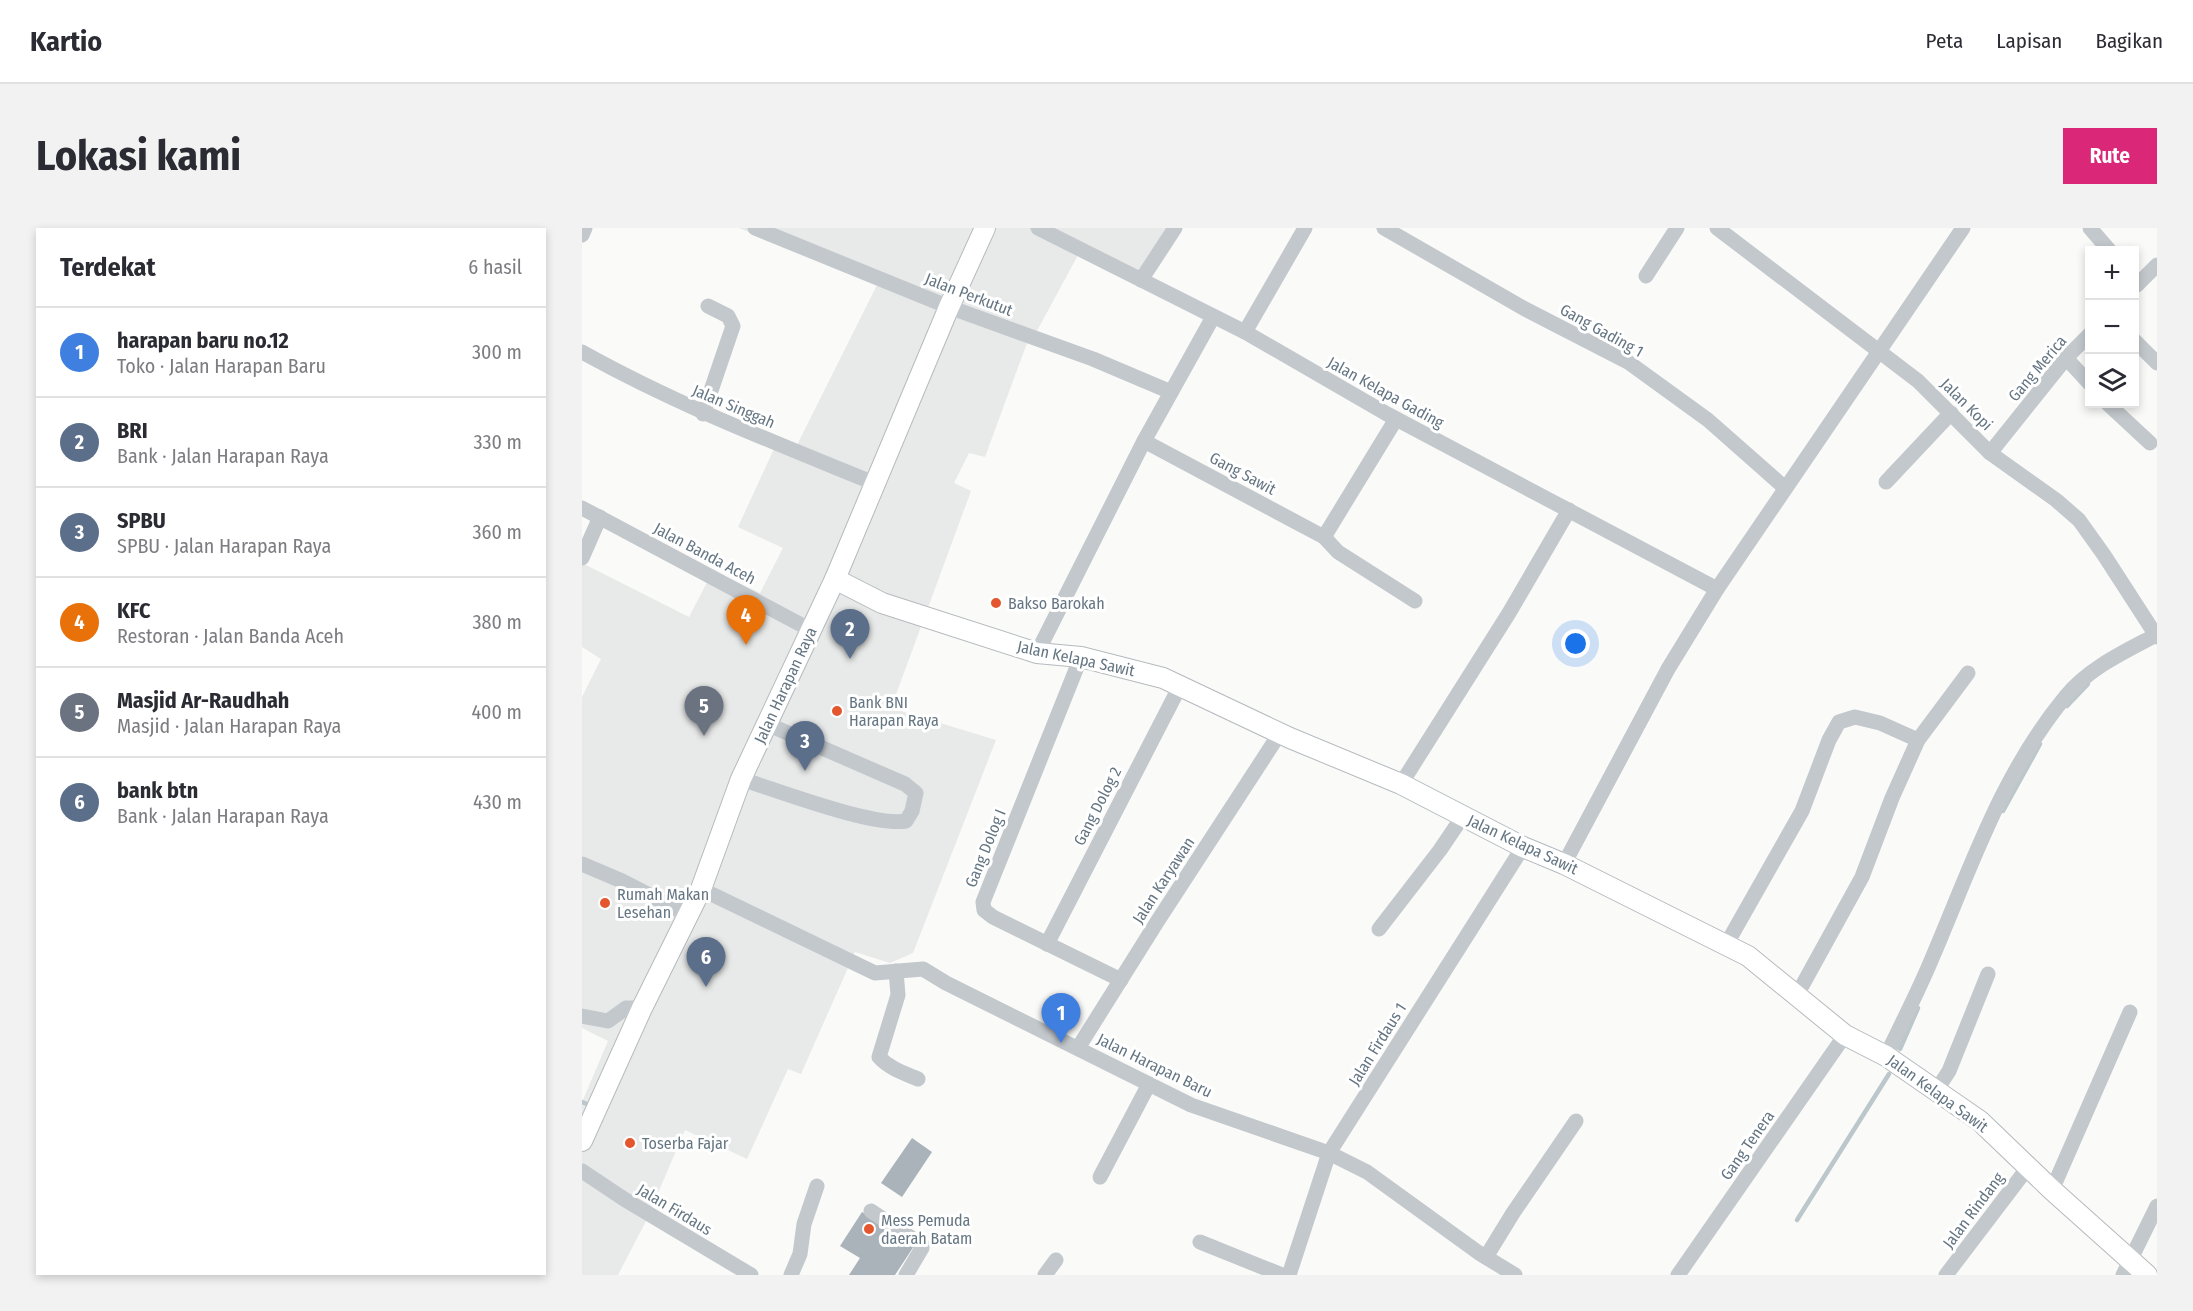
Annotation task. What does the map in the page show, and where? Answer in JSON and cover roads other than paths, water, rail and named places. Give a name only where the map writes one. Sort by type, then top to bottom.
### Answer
[{"type":"main road","name":"Jalan Harapan Raya","points":[[582,1141],[642,1008],[701,889],[741,779],[835,579],[985,228]]},
{"type":"main road","name":"Jalan Kelapa Sawit","points":[[835,579],[882,603],[1037,653],[1081,657],[1163,678],[1280,733],[1401,784],[1523,847],[1564,864],[1748,956],[1845,1035],[1886,1056],[1980,1121],[2029,1166],[2127,1268],[2147,1275]]},
{"type":"street","points":[[582,235],[585,228]]},
{"type":"street","name":"Jalan Perkutut","points":[[755,228],[950,308],[1093,359],[1171,392]]},
{"type":"street","name":"Jalan Kelapa Gading","points":[[1038,228],[1245,332],[1396,419],[1717,589]]},
{"type":"street","points":[[1141,280],[1175,228]]},
{"type":"street","points":[[1245,332],[1305,228]]},
{"type":"street","name":"Gang Gading 1","points":[[1384,228],[1526,309],[1628,362],[1708,420],[1785,488]]},
{"type":"street","points":[[1646,276],[1677,228]]},
{"type":"street","name":"Jalan Kopi","points":[[1717,228],[1918,381],[1990,453],[2056,500],[2079,520],[2156,636]]},
{"type":"street","points":[[1564,864],[1668,669],[1717,589],[1963,228]]},
{"type":"street","points":[[2090,228],[2106,246]]},
{"type":"street","points":[[2139,281],[2157,265]]},
{"type":"street","points":[[703,414],[733,326],[728,316],[708,306]]},
{"type":"street","points":[[1037,653],[1144,441],[1213,317]]},
{"type":"street","name":"Gang Merica","points":[[1990,453],[2066,358],[2085,339]]},
{"type":"street","points":[[2139,345],[2157,363]]},
{"type":"street","name":"Jalan Singgah","points":[[582,352],[703,414],[876,484]]},
{"type":"street","points":[[2066,358],[2085,379]]},
{"type":"street","points":[[2112,408],[2150,443]]},
{"type":"street","points":[[1886,482],[1951,413]]},
{"type":"street","points":[[1324,537],[1396,419]]},
{"type":"street","name":"Gang Sawit","points":[[1144,441],[1324,537],[1338,552],[1415,601]]},
{"type":"street","name":"Jalan Banda Aceh","points":[[582,508],[811,630]]},
{"type":"street","points":[[1401,784],[1509,613],[1569,510]]},
{"type":"street","points":[[582,558],[600,517]]},
{"type":"street","points":[[1886,1056],[1932,958],[1994,810],[2028,750],[2066,695],[2101,665],[2156,636]]},
{"type":"street","name":"Gang Dolog I","points":[[1081,657],[983,902],[984,910],[993,917],[1121,980]]},
{"type":"street","points":[[1797,995],[1862,877],[1892,798],[1918,740],[1968,673]]},
{"type":"street","name":"Gang Dolog 2","points":[[1047,944],[1180,686]]},
{"type":"street","points":[[1726,945],[1802,811],[1829,740],[1839,722],[1855,717],[1880,723],[1918,740]]},
{"type":"street","points":[[741,779],[845,811],[895,823],[906,821],[912,811],[915,793],[905,784],[767,724]]},
{"type":"street","name":"Jalan Karyawan","points":[[1078,1048],[1280,733]]},
{"type":"street","points":[[1379,929],[1440,850],[1463,816]]},
{"type":"street","name":"Jalan Firdaus 1","points":[[1289,1275],[1329,1153],[1523,847]]},
{"type":"street","points":[[582,864],[622,881],[688,915]]},
{"type":"street","name":"Jalan Harapan Baru","points":[[701,889],[875,973],[922,969],[1191,1105],[1329,1153],[1367,1172],[1515,1275]]},
{"type":"street","points":[[896,971],[898,995],[879,1057],[885,1064],[918,1079]]},
{"type":"street","points":[[1936,1091],[1949,1071],[1988,974]]},
{"type":"street","points":[[582,1016],[608,1021],[626,1008],[642,1008]]},
{"type":"street","points":[[2052,1190],[2130,1012]]},
{"type":"street","name":"Gang Tenera","points":[[1678,1275],[1845,1035]]},
{"type":"street","points":[[1100,1178],[1149,1084]]},
{"type":"street","points":[[1486,1257],[1576,1121]]},
{"type":"street","name":"Jalan Rindang","points":[[1946,1275],[2029,1166]]},
{"type":"street","name":"Jalan Firdaus","points":[[582,1171],[624,1199],[751,1275]]},
{"type":"street","points":[[791,1275],[800,1254],[804,1224],[817,1186]]},
{"type":"street","points":[[2127,1268],[2157,1206]]},
{"type":"street","points":[[872,1211],[922,1245],[906,1275]]},
{"type":"street","points":[[1200,1242],[1282,1275]]},
{"type":"street","points":[[1045,1275],[1056,1260]]},
{"type":"waterway","points":[[2067,706],[2088,684]]},
{"type":"waterway","points":[[2003,811],[2040,744]]},
{"type":"waterway","points":[[1900,1049],[1918,1008]]},
{"type":"waterway","points":[[1797,1220],[1889,1074]]},
{"type":"waterway","points":[[582,1102],[587,1104]]},
{"type":"place","name":"Bakso Barokah","points":[[996,603]]},
{"type":"place","name":"KFC","points":[[746,645]]},
{"type":"place","name":"BRI","points":[[850,659]]},
{"type":"place","name":"Bank BNI Harapan Raya","points":[[837,711]]},
{"type":"place","name":"Masjid Ar-Raudhah","points":[[704,736]]},
{"type":"place","name":"SPBU","points":[[805,771]]},
{"type":"place","name":"Rumah Makan Lesehan","points":[[605,903]]},
{"type":"place","name":"bank btn","points":[[706,987]]},
{"type":"place","name":"harapan baru no.12","points":[[1061,1043]]},
{"type":"place","name":"Toserba Fajar","points":[[630,1143]]},
{"type":"place","name":"Mess Pemuda daerah Batam","points":[[869,1229]]}]
